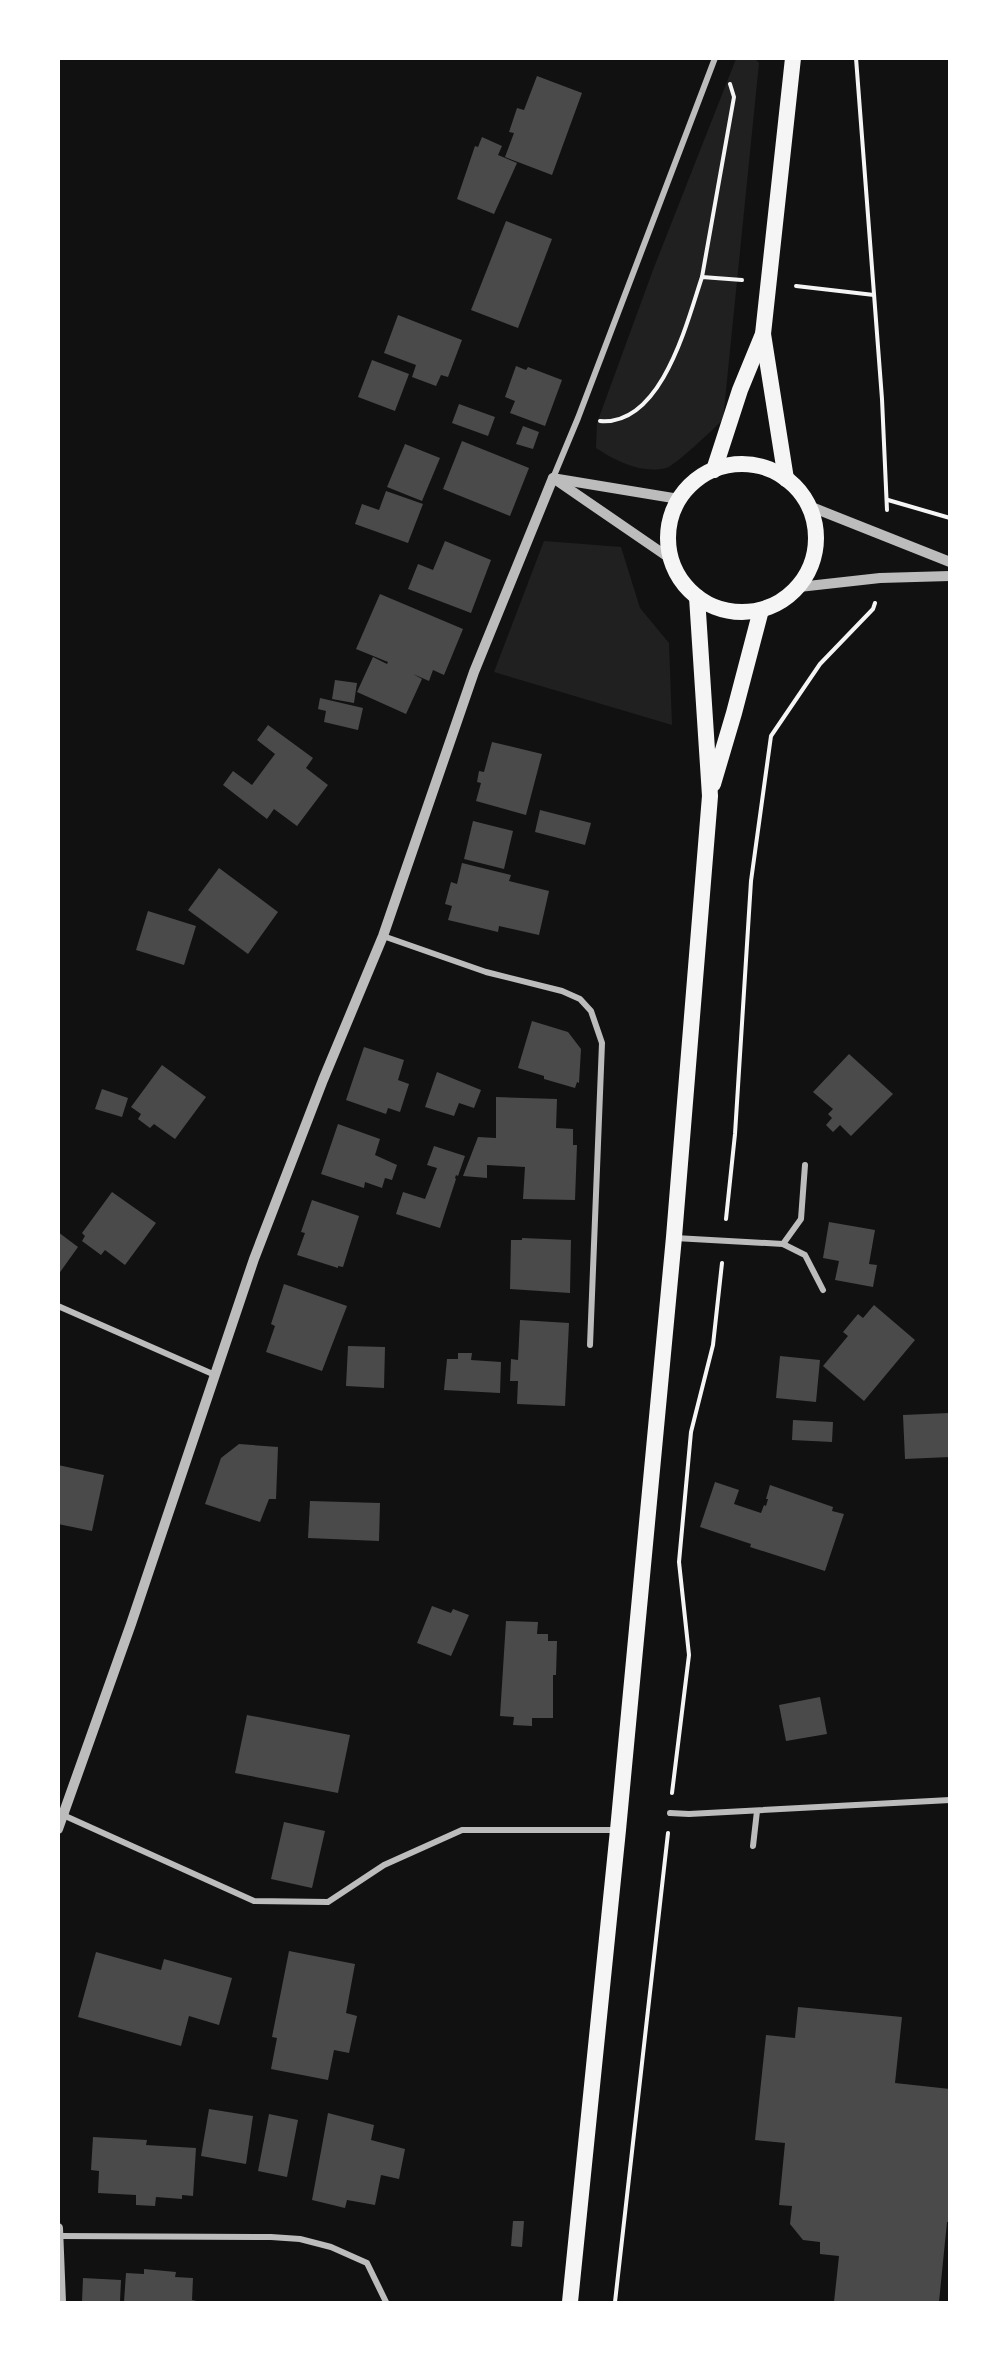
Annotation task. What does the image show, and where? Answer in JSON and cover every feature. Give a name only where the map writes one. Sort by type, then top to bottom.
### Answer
[{"type":"highway","points":[[786,478],[763,334],[793,58]]},
{"type":"highway","points":[[714,470],[740,390],[763,334]]},
{"type":"highway","points":[[739,464],[764,468],[786,478],[809,506],[815,523],[816,545],[811,567],[799,586],[782,601],[761,610],[738,613],[716,608],[697,597],[681,580],[670,559],[668,538],[671,518],[679,499],[694,482],[714,470],[739,464]]},
{"type":"highway","points":[[570,2302],[618,1830],[674,1238],[710,796],[697,597]]},
{"type":"highway","points":[[710,796],[761,610]]},
{"type":"street","points":[[58,1829],[131,1624],[267,1225],[323,1080],[383,936],[474,672],[578,418],[715,58]]},
{"type":"street","points":[[553,478],[679,499]]},
{"type":"street","points":[[553,478],[670,559]]},
{"type":"street","points":[[809,506],[950,562]]},
{"type":"street","points":[[799,586],[880,578],[950,576]]},
{"type":"street","points":[[383,936],[486,972],[562,991],[580,999],[591,1011],[602,1043],[590,1345]]},
{"type":"street","points":[[783,1244],[801,1219],[805,1165]]},
{"type":"street","points":[[674,1238],[783,1244],[805,1255],[823,1290]]},
{"type":"street","points":[[58,1306],[215,1375]]},
{"type":"street","points":[[670,1813],[757,1811],[950,1800]]},
{"type":"street","points":[[753,1846],[757,1811]]},
{"type":"street","points":[[63,1815],[254,1901],[328,1902],[384,1865],[462,1830],[618,1830]]},
{"type":"street","points":[[61,2302],[59,2232],[300,2239],[331,2247],[367,2263],[386,2302]]},
{"type":"path","points":[[856,58],[888,500],[886,536]]},
{"type":"path","points":[[578,418],[604,422],[628,416],[648,399],[668,371],[702,277],[734,97],[727,78]]},
{"type":"path","points":[[702,277],[743,280]]},
{"type":"path","points":[[796,286],[874,295]]},
{"type":"path","points":[[888,500],[950,518]]},
{"type":"path","points":[[615,2302],[689,1655],[679,1562],[691,1432],[713,1345],[735,1134],[751,881],[771,736],[820,664],[873,609],[880,578]]},
{"type":"shaded area","points":[[736,59],[755,59],[759,63],[723,420],[671,466],[657,469],[638,468],[620,462],[596,448],[597,423],[653,270]]},
{"type":"shaded area","points":[[544,541],[621,547],[640,608],[669,643],[672,725],[494,672]]},
{"type":"building","points":[[537,76],[582,93],[552,175],[505,157],[514,133],[509,132],[517,108],[524,110]]},
{"type":"building","points":[[482,137],[502,146],[498,155],[517,163],[494,214],[457,199],[475,146],[478,147]]},
{"type":"building","points":[[506,221],[552,239],[518,328],[471,310]]},
{"type":"building","points":[[398,315],[462,340],[448,377],[441,375],[436,386],[412,377],[416,365],[384,353]]},
{"type":"building","points":[[372,360],[409,374],[395,411],[358,397]]},
{"type":"building","points":[[516,366],[526,370],[528,367],[562,380],[545,426],[510,413],[515,401],[505,397]]},
{"type":"building","points":[[459,404],[495,417],[488,436],[452,423]]},
{"type":"building","points":[[523,426],[539,432],[533,449],[516,444]]},
{"type":"building","points":[[462,441],[529,468],[510,516],[443,489]]},
{"type":"building","points":[[405,444],[440,458],[422,501],[387,487]]},
{"type":"building","points":[[386,491],[423,504],[408,543],[355,524],[362,504],[379,510]]},
{"type":"building","points":[[445,541],[491,560],[471,613],[408,589],[418,564],[433,570]]},
{"type":"building","points":[[380,594],[463,629],[444,675],[433,670],[429,681],[413,674],[422,679],[406,714],[357,692],[373,657],[387,664],[388,662],[356,649]]},
{"type":"building","points":[[335,680],[357,683],[354,703],[332,699]]},
{"type":"building","points":[[320,698],[363,708],[358,730],[324,722],[326,711],[318,709]]},
{"type":"building","points":[[268,725],[313,758],[306,768],[328,785],[297,826],[274,809],[267,819],[223,785],[233,771],[252,785],[275,754],[257,740]]},
{"type":"building","points":[[492,742],[542,754],[526,815],[476,801],[481,783],[477,782],[479,771],[484,772]]},
{"type":"building","points":[[540,810],[591,823],[585,845],[535,832]]},
{"type":"building","points":[[473,821],[513,831],[504,869],[464,859]]},
{"type":"building","points":[[462,863],[511,875],[509,881],[549,891],[539,935],[499,926],[498,932],[448,920],[452,906],[445,904],[451,882],[457,884]]},
{"type":"building","points":[[219,868],[278,912],[248,954],[188,910]]},
{"type":"building","points":[[148,911],[196,926],[184,965],[136,950]]},
{"type":"building","points":[[532,1021],[568,1032],[581,1049],[579,1083],[577,1082],[575,1088],[518,1068]]},
{"type":"building","points":[[364,1047],[404,1060],[398,1080],[409,1084],[400,1112],[388,1108],[386,1114],[346,1100]]},
{"type":"building","points":[[849,1054],[893,1094],[851,1136],[840,1125],[833,1132],[826,1125],[832,1118],[828,1114],[833,1109],[813,1092]]},
{"type":"building","points":[[162,1065],[206,1097],[175,1139],[154,1124],[150,1128],[138,1119],[141,1114],[131,1107]]},
{"type":"building","points":[[437,1072],[481,1090],[474,1108],[459,1103],[454,1116],[425,1107]]},
{"type":"building","points":[[102,1089],[128,1098],[122,1117],[95,1109]]},
{"type":"building","points":[[496,1097],[557,1099],[556,1128],[573,1129],[573,1145],[577,1145],[575,1200],[523,1199],[525,1167],[487,1165],[487,1178],[463,1176],[478,1137],[496,1138]]},
{"type":"building","points":[[338,1124],[380,1139],[375,1155],[397,1165],[392,1180],[385,1178],[382,1188],[365,1182],[364,1188],[321,1174]]},
{"type":"building","points":[[434,1146],[465,1156],[458,1176],[456,1175],[440,1228],[396,1214],[403,1192],[425,1199],[437,1168],[427,1165]]},
{"type":"building","points":[[112,1192],[156,1223],[125,1265],[105,1250],[101,1255],[82,1241],[85,1236],[82,1233]]},
{"type":"building","points":[[312,1200],[359,1216],[343,1267],[338,1266],[338,1268],[297,1255],[305,1233],[301,1232]]},
{"type":"building","points":[[829,1222],[875,1230],[869,1264],[877,1265],[873,1287],[835,1280],[839,1261],[823,1258]]},
{"type":"building","points":[[58,1232],[78,1247],[58,1275]]},
{"type":"building","points":[[522,1238],[571,1240],[570,1293],[510,1289],[511,1240],[522,1240]]},
{"type":"building","points":[[284,1284],[347,1306],[322,1371],[266,1352],[275,1326],[271,1324]]},
{"type":"building","points":[[874,1305],[915,1340],[864,1401],[823,1366],[848,1336],[843,1332],[858,1314],[863,1318]]},
{"type":"building","points":[[520,1320],[569,1323],[565,1406],[517,1404],[518,1381],[510,1381],[511,1359],[518,1360]]},
{"type":"building","points":[[348,1346],[385,1347],[384,1388],[346,1386]]},
{"type":"building","points":[[458,1353],[472,1353],[471,1360],[501,1362],[500,1393],[444,1390],[447,1359],[458,1359]]},
{"type":"building","points":[[780,1356],[820,1360],[816,1402],[776,1398]]},
{"type":"building","points":[[949,1413],[950,1457],[905,1459],[903,1415]]},
{"type":"building","points":[[793,1420],[833,1422],[832,1442],[792,1440]]},
{"type":"building","points":[[239,1444],[278,1447],[276,1499],[269,1499],[260,1522],[205,1504],[221,1458]]},
{"type":"building","points":[[58,1465],[104,1475],[92,1531],[58,1524]]},
{"type":"building","points":[[715,1482],[739,1490],[734,1504],[761,1513],[764,1505],[766,1506],[770,1485],[833,1507],[832,1511],[844,1514],[825,1571],[750,1547],[751,1544],[700,1527]]},
{"type":"building","points":[[310,1501],[380,1503],[379,1541],[308,1538]]},
{"type":"building","points":[[432,1606],[451,1613],[453,1609],[469,1615],[451,1656],[417,1643]]},
{"type":"building","points":[[506,1621],[538,1622],[537,1634],[548,1634],[548,1641],[557,1641],[556,1675],[553,1675],[553,1718],[532,1718],[532,1726],[513,1725],[514,1717],[500,1716]]},
{"type":"building","points":[[820,1697],[827,1734],[786,1741],[779,1705]]},
{"type":"building","points":[[247,1715],[350,1735],[338,1793],[235,1773]]},
{"type":"building","points":[[284,1822],[325,1831],[312,1888],[271,1879]]},
{"type":"building","points":[[289,1951],[355,1964],[346,2013],[357,2016],[349,2053],[334,2050],[328,2080],[271,2069],[277,2038],[272,2037]]},
{"type":"building","points":[[96,1952],[161,1970],[164,1959],[232,1978],[219,2025],[189,2016],[181,2046],[78,2017]]},
{"type":"building","points":[[798,2007],[902,2017],[895,2083],[950,2089],[950,2222],[947,2222],[939,2302],[834,2302],[839,2256],[820,2254],[820,2242],[803,2240],[790,2224],[792,2206],[779,2205],[785,2143],[755,2140],[766,2035],[795,2038]]},
{"type":"building","points":[[209,2109],[253,2116],[246,2164],[201,2156]]},
{"type":"building","points":[[328,2113],[374,2125],[371,2140],[405,2149],[399,2179],[381,2175],[375,2205],[347,2200],[345,2208],[312,2200]]},
{"type":"building","points":[[269,2114],[298,2120],[287,2177],[258,2171]]},
{"type":"building","points":[[93,2137],[147,2140],[146,2145],[196,2148],[193,2196],[182,2195],[182,2199],[156,2197],[155,2206],[136,2205],[136,2195],[98,2193],[99,2171],[91,2170]]},
{"type":"building","points":[[513,2221],[524,2221],[522,2247],[511,2246]]},
{"type":"building","points":[[144,2269],[176,2272],[175,2277],[193,2278],[192,2300],[201,2302],[124,2302],[126,2273],[144,2274]]},
{"type":"building","points":[[83,2278],[121,2280],[120,2302],[82,2302]]}]
